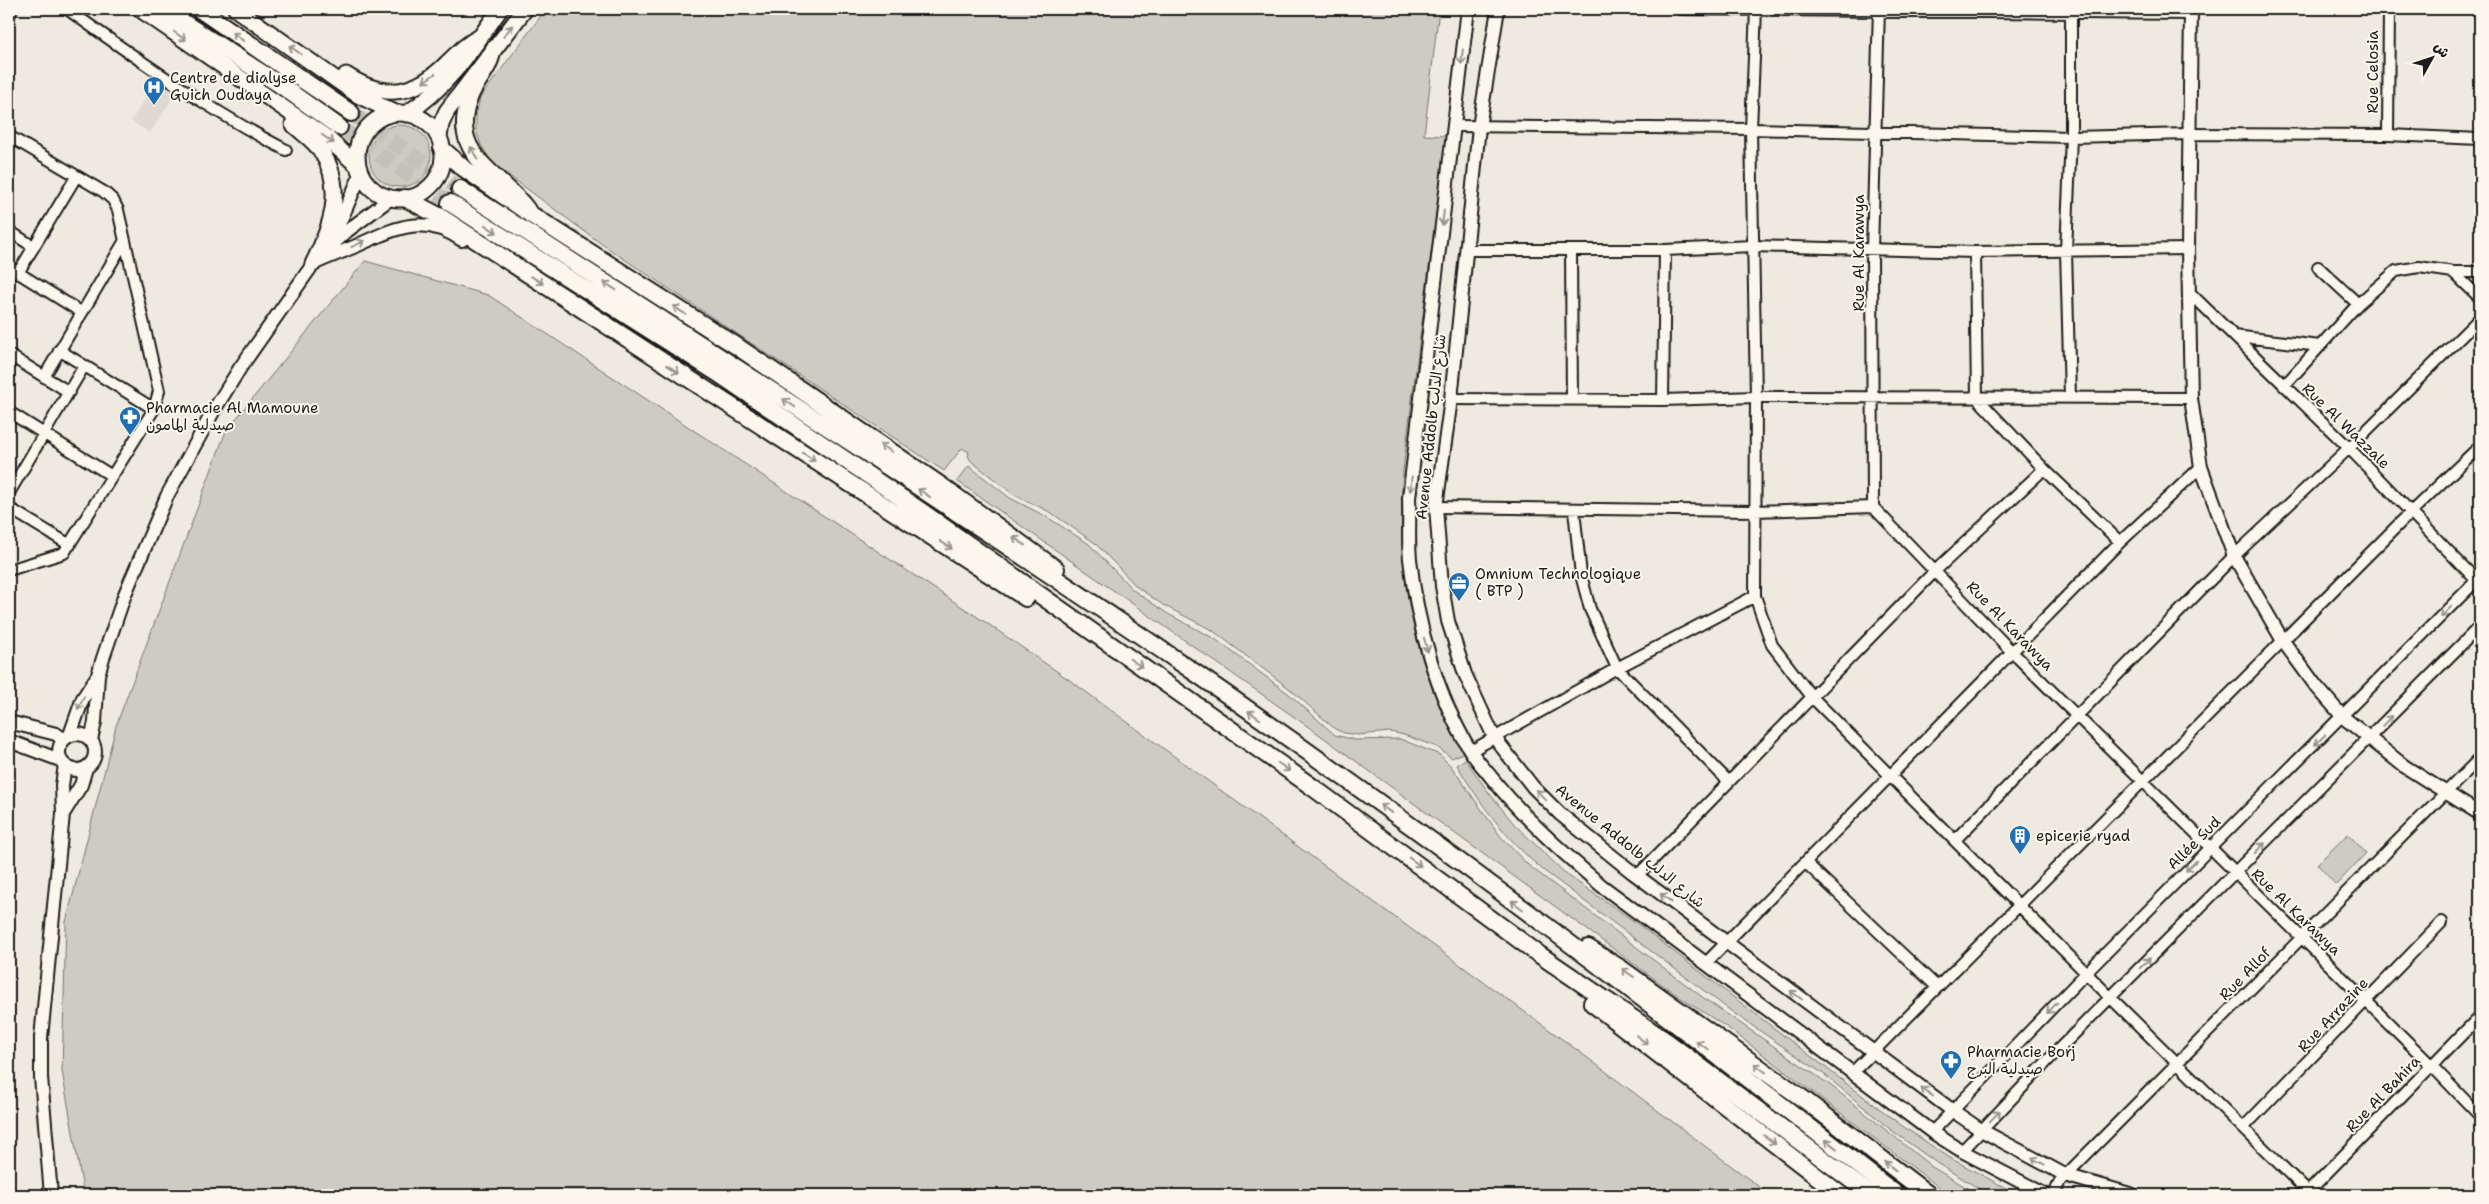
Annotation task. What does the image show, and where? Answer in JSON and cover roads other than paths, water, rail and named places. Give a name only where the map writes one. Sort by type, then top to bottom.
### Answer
[{"type":"highway","points":[[162,9],[279,84],[339,127]]},
{"type":"highway","points":[[198,9],[351,113]]},
{"type":"highway","points":[[440,143],[462,167],[530,214],[735,346],[940,485],[1044,559],[1110,617]]},
{"type":"highway","points":[[460,189],[725,360],[1110,617],[1325,765],[1556,934],[1897,1195]]},
{"type":"highway","points":[[398,198],[428,209],[1025,598],[1096,636]]},
{"type":"highway","points":[[450,203],[749,394],[921,511],[1311,786],[1538,953],[1666,1041],[1871,1195]]},
{"type":"highway","points":[[1556,934],[1585,946],[1620,968],[1806,1101],[1928,1195]]},
{"type":"highway","points":[[1538,953],[1574,989],[1841,1195]]},
{"type":"main road","points":[[140,9],[338,146],[360,170],[370,187],[398,198],[416,196],[434,182],[442,160],[440,143],[441,124],[447,111],[524,9]]},
{"type":"main road","points":[[236,9],[358,95],[425,122],[440,143]]},
{"type":"main road","points":[[360,170],[358,145],[364,131],[375,120],[400,113],[439,89],[500,9]]},
{"type":"main road","points":[[319,67],[334,68],[372,89],[396,92],[409,89],[433,76],[460,50],[480,37]]},
{"type":"main road","points":[[493,49],[490,66],[475,87],[467,107],[466,129],[468,140],[481,164],[515,194],[530,214]]},
{"type":"main road","points":[[285,109],[298,129],[320,150],[330,169],[334,191],[331,225],[313,264]]},
{"type":"street","points":[[9,15],[12,9]]},
{"type":"street","points":[[66,9],[140,61],[259,136],[286,150]]},
{"type":"street","name":"Avenue Addolb شارع الدلب","points":[[1468,9],[1411,481],[1409,538],[1410,561],[1424,638],[1452,717],[1471,751],[1509,800],[1551,843],[1602,886],[1932,1132],[1962,1151],[2046,1195]]},
{"type":"street","name":"Avenue Addolb شارع الدلب","points":[[1498,9],[1479,126],[1451,399],[1436,507],[1438,545],[1448,621],[1465,674],[1494,737],[1533,787],[1560,814],[1637,876],[1952,1111],[1981,1130],[2065,1175],[2133,1195]]},
{"type":"street","points":[[1680,9],[2191,11],[2188,250],[2191,398],[2201,467],[2234,556],[2283,641],[2343,717],[2404,766],[2480,814]]},
{"type":"street","name":"Rue Celosia","points":[[2388,135],[2389,9]]},
{"type":"street","points":[[1756,10],[1751,129],[1756,397],[1755,596],[1772,645],[1812,697],[2111,998],[2244,1127],[2308,1194]]},
{"type":"street","name":"Rue Al Karawya","points":[[1880,10],[1872,249],[1875,398],[1873,507],[2012,652],[2300,938],[2367,1001],[2480,1116]]},
{"type":"street","points":[[2070,397],[2066,251],[2072,137],[2072,11]]},
{"type":"street","points":[[1454,126],[1751,129],[2072,137],[2189,134],[2388,135],[2480,139]]},
{"type":"street","points":[[9,136],[113,200],[118,210],[159,390],[154,409],[64,554],[9,570]]},
{"type":"street","points":[[63,814],[81,785],[86,768],[95,755],[91,740],[95,722],[98,675],[125,594],[167,496],[214,410],[240,368],[335,233],[360,170]]},
{"type":"street","points":[[18,273],[76,177]]},
{"type":"street","points":[[313,264],[347,231],[398,198]]},
{"type":"street","points":[[313,264],[392,228],[407,226],[442,229],[468,244],[496,254]]},
{"type":"street","points":[[9,231],[34,247]]},
{"type":"street","points":[[44,377],[124,242]]},
{"type":"street","points":[[1466,250],[1664,250],[1753,246],[1975,252],[2188,250]]},
{"type":"street","points":[[1571,250],[1572,400]]},
{"type":"street","points":[[1663,400],[1664,250]]},
{"type":"street","points":[[1975,252],[1978,398],[2044,469],[2120,542]]},
{"type":"street","points":[[9,267],[81,312]]},
{"type":"street","points":[[2318,267],[2358,304]]},
{"type":"street","points":[[2284,386],[2358,304],[2385,279],[2401,269],[2419,267],[2453,272],[2480,272]]},
{"type":"street","points":[[2453,272],[2480,298]]},
{"type":"street","name":"Rue Al Wazzale","points":[[2189,292],[2349,448],[2479,580]]},
{"type":"street","points":[[1955,840],[2234,556],[2349,448],[2480,318]]},
{"type":"street","points":[[2234,336],[2320,346]]},
{"type":"street","points":[[60,350],[154,409]]},
{"type":"street","points":[[9,355],[68,392]]},
{"type":"street","points":[[9,493],[13,475],[43,434],[84,366]]},
{"type":"street","points":[[1451,399],[1663,400],[1756,397],[2191,398]]},
{"type":"street","points":[[9,412],[112,476]]},
{"type":"street","points":[[1852,1073],[2411,512],[2480,446]]},
{"type":"street","points":[[1706,962],[1889,774],[2120,542],[2201,467]]},
{"type":"street","points":[[1637,876],[1935,571],[2044,469]]},
{"type":"street","points":[[1436,507],[1754,511],[1873,507]]},
{"type":"street","points":[[9,508],[70,545]]},
{"type":"street","points":[[1574,510],[1581,575],[1590,609],[1617,668],[1728,781]]},
{"type":"street","name":"Allée Sud","points":[[1932,1132],[2086,973],[2479,580]]},
{"type":"street","points":[[1471,751],[1617,668],[1755,596]]},
{"type":"street","points":[[1962,1151],[2480,626]]},
{"type":"street","points":[[51,1195],[42,1097],[41,1038],[63,814],[63,763],[59,747],[67,737],[82,698],[98,675]]},
{"type":"street","points":[[9,722],[67,737],[80,734],[91,740]]},
{"type":"street","points":[[9,741],[41,753],[77,770],[86,768]]},
{"type":"street","points":[[41,753],[55,767],[62,785]]},
{"type":"street","name":"Rue Allof","points":[[2054,1195],[2065,1175],[2480,758]]},
{"type":"street","points":[[1805,862],[1937,987]]},
{"type":"street","name":"Rue Arrazine","points":[[2244,1127],[2442,922]]},
{"type":"street","name":"Rue Al Bahira","points":[[2308,1194],[2480,1016]]},
{"type":"tunnel","points":[[351,113],[460,189]]},
{"type":"tunnel","points":[[339,127],[450,203]]},
{"type":"place","name":"Centre de dialyse Guich Oudaya","points":[[154,106]]},
{"type":"place","name":"Pharmacie Al Mamoune صيدلية المامون","points":[[130,436]]},
{"type":"place","name":"Omnium Technologique ( BTP )","points":[[1459,602]]},
{"type":"place","name":"epicerie ryad","points":[[2020,855]]},
{"type":"place","name":"Pharmacie Borj صيدلية البرج","points":[[1951,1080]]}]
